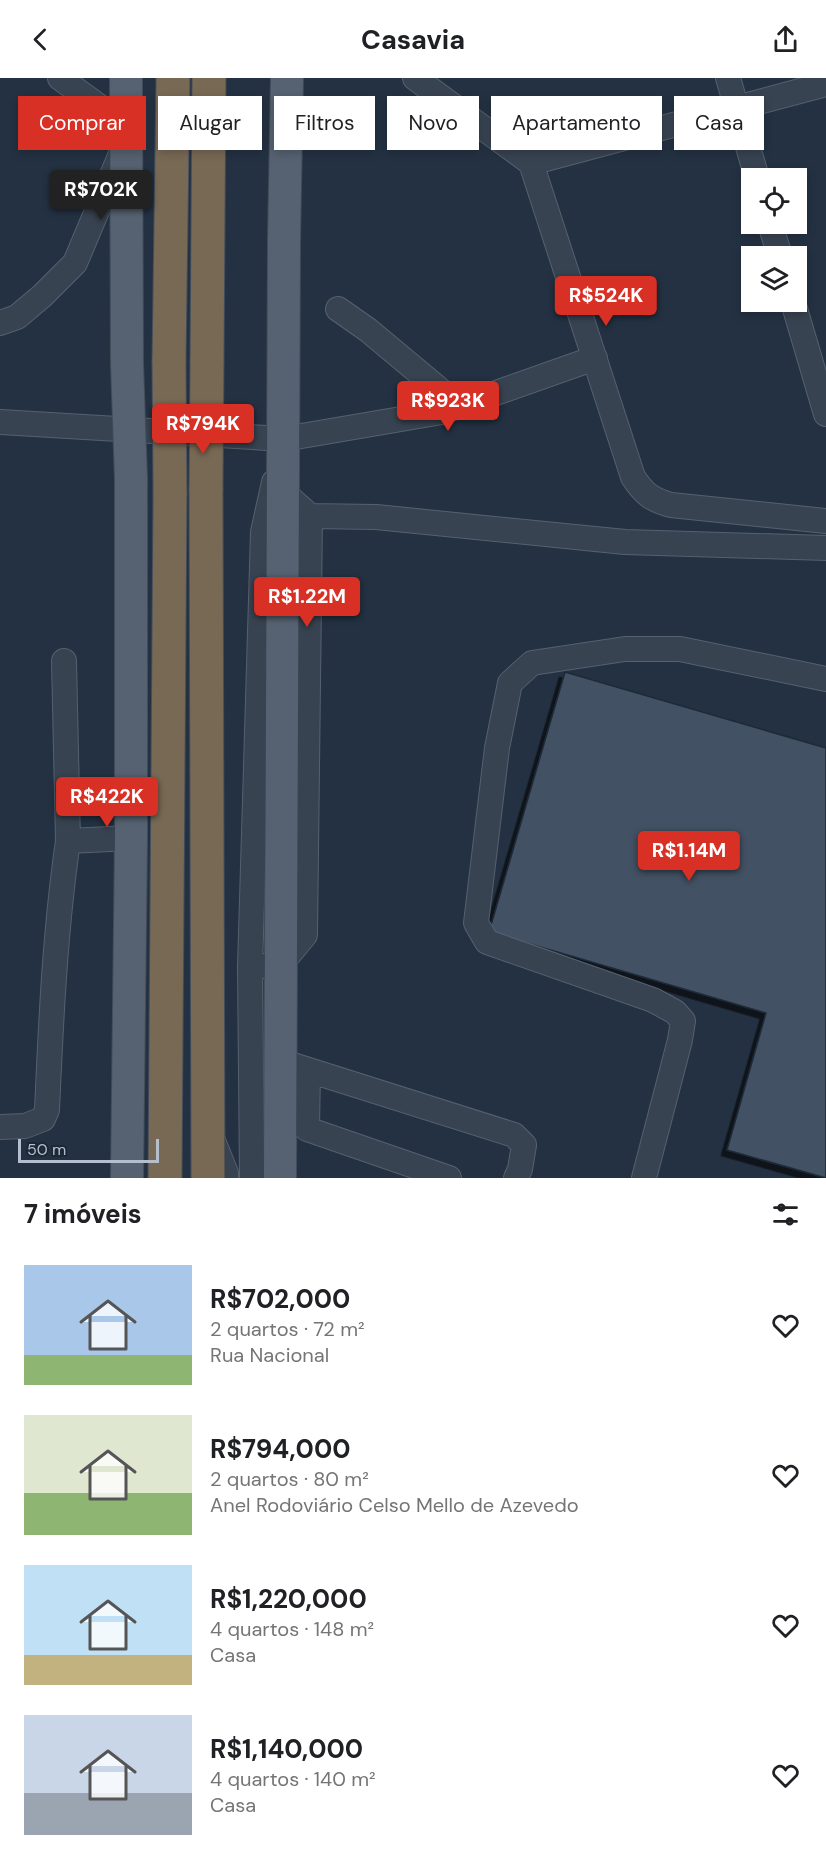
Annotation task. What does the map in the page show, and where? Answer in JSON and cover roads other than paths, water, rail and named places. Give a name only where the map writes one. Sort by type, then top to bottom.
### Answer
[{"type":"highway","points":[[165,1178],[169,361],[173,78]]},
{"type":"highway","points":[[208,1178],[206,489],[209,78]]},
{"type":"main road","points":[[126,78],[126,96]]},
{"type":"main road","points":[[280,1178],[294,1066],[265,966],[283,492],[287,78]]},
{"type":"main road","points":[[126,150],[126,364],[131,478],[131,838],[127,1178]]},
{"type":"street","points":[[60,78],[81,96]]},
{"type":"street","points":[[416,78],[531,163],[633,477],[643,492],[656,501],[671,505],[826,521]]},
{"type":"street","points":[[728,78],[733,96]]},
{"type":"street","points":[[764,101],[826,84]]},
{"type":"street","points":[[531,163],[674,126]]},
{"type":"street","points":[[6,315],[42,296],[75,263],[120,150]]},
{"type":"street","points":[[749,150],[754,168]]},
{"type":"street","points":[[338,309],[368,330],[459,406]]},
{"type":"street","points":[[796,312],[826,414]]},
{"type":"street","points":[[0,422],[284,438],[442,412],[595,358]]},
{"type":"street","points":[[252,1178],[265,966],[263,532],[284,438]]},
{"type":"street","points":[[283,492],[310,516],[376,517],[625,542],[826,548]]},
{"type":"street","points":[[265,966],[304,935],[310,516]]},
{"type":"street","points":[[644,1178],[683,1022],[675,1012],[653,1000],[487,942],[476,923],[497,748],[510,683],[532,663],[625,649],[680,649],[826,680]]},
{"type":"street","points":[[0,1127],[25,1126],[43,1119],[47,1110],[58,917],[68,842],[64,661]]},
{"type":"street","points":[[68,842],[131,838]]},
{"type":"street","points":[[449,1178],[307,1129],[294,1066],[514,1135],[524,1145],[516,1178]]},
{"type":"street","points":[[208,1129],[226,1178]]}]
